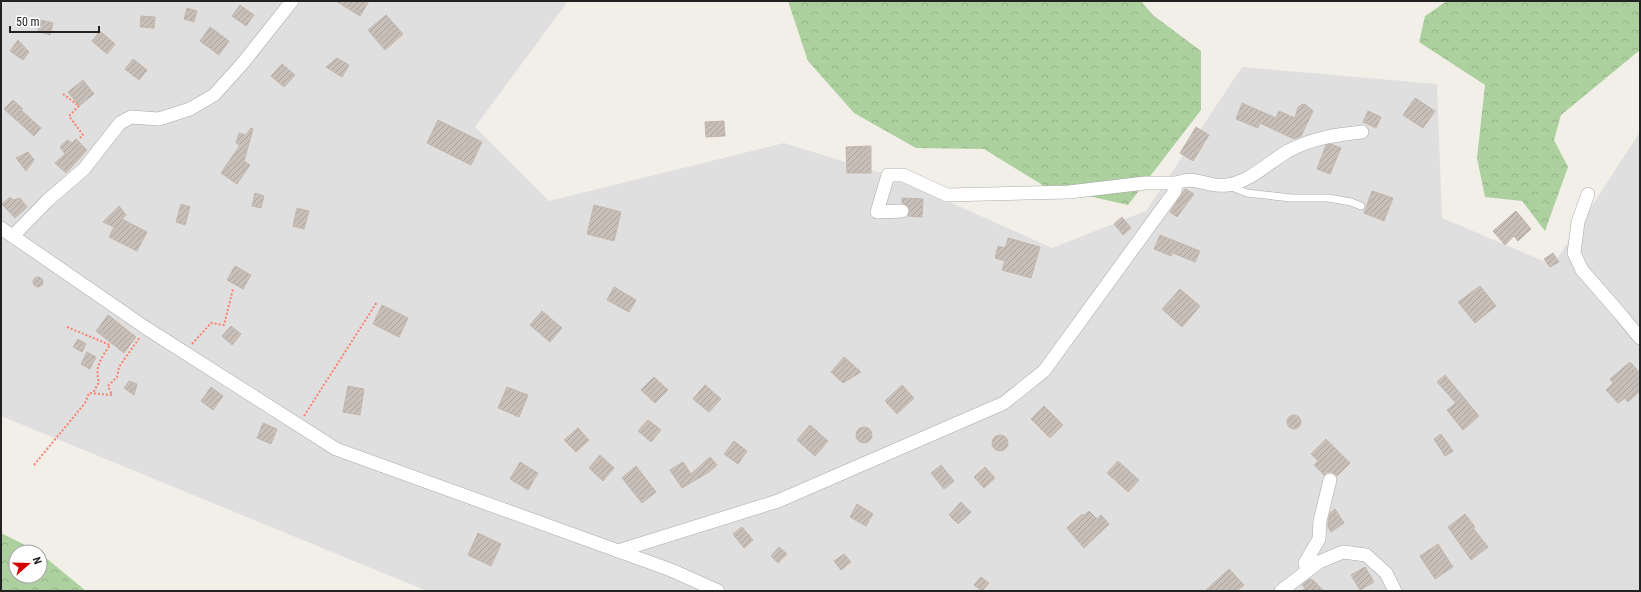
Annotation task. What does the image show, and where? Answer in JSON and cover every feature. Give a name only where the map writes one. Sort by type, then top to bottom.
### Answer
[{"type":"street","points":[[13,236],[48,200],[84,169],[120,123],[131,118],[159,119],[190,109],[214,95],[247,58],[292,1]]},
{"type":"street","points":[[902,211],[877,212],[888,175],[903,175],[947,196],[1069,192],[1145,183],[1176,183],[1185,180],[1227,186],[1247,178],[1296,147],[1323,137],[1362,132]]},
{"type":"street","points":[[618,551],[778,501],[1004,403],[1044,371],[1175,191],[1176,183]]},
{"type":"street","points":[[1588,194],[1578,222],[1574,253],[1582,270],[1640,338]]},
{"type":"street","points":[[1,228],[146,328],[336,449],[671,570],[718,591]]},
{"type":"street","points":[[1307,571],[1305,563],[1319,539],[1320,521],[1330,480]]},
{"type":"street","points":[[1281,591],[1320,562],[1343,552],[1366,555],[1386,572],[1395,591]]},
{"type":"lane","points":[[1227,186],[1247,194],[1291,198],[1328,198],[1351,202],[1361,206]]},
{"type":"path","points":[[63,94],[79,106],[68,116],[83,135],[79,139]]},
{"type":"path","points":[[185,352],[211,322],[224,325],[233,289]]},
{"type":"path","points":[[298,425],[377,302]]},
{"type":"path","points":[[67,327],[110,345],[99,362],[96,375],[98,382],[93,394]]},
{"type":"path","points":[[34,465],[85,403],[89,393],[112,395],[108,386],[117,377],[119,367],[146,328]]},
{"type":"shaded area","points":[[1,1],[568,1],[475,127],[549,201],[784,143],[894,177],[1052,248],[1146,211],[1242,67],[1437,84],[1442,218],[1553,265],[1640,132],[1640,591],[427,591],[1,416]]},
{"type":"green space","points":[[788,1],[1141,1],[1153,15],[1201,51],[1201,110],[1128,205],[1044,186],[984,149],[916,148],[854,113],[808,61]]},
{"type":"green space","points":[[1447,1],[1640,1],[1640,50],[1561,115],[1554,140],[1568,167],[1545,231],[1522,201],[1485,197],[1477,158],[1485,85],[1419,42],[1425,16]]},
{"type":"green space","points":[[1,533],[23,544],[8,544],[8,584],[48,584],[48,560],[86,591],[1,591]]},
{"type":"building","points":[[336,1],[369,1],[360,16]]},
{"type":"building","points":[[240,5],[254,15],[246,26],[232,16]]},
{"type":"building","points":[[187,8],[197,11],[194,22],[184,19]]},
{"type":"building","points":[[386,15],[403,34],[385,50],[368,30]]},
{"type":"building","points":[[141,16],[155,17],[154,28],[140,27]]},
{"type":"building","points":[[41,20],[53,23],[50,35],[38,31]]},
{"type":"building","points":[[210,27],[229,41],[219,55],[200,41]]},
{"type":"building","points":[[100,31],[115,44],[107,54],[92,41]]},
{"type":"building","points":[[18,40],[29,52],[23,60],[10,51]]},
{"type":"building","points":[[337,58],[349,65],[342,77],[326,67]]},
{"type":"building","points":[[133,59],[147,70],[139,80],[125,69]]},
{"type":"building","points":[[282,64],[295,75],[284,87],[271,76]]},
{"type":"building","points":[[83,80],[94,94],[79,106],[68,92]]},
{"type":"building","points":[[1415,98],[1435,111],[1423,128],[1403,115]]},
{"type":"building","points":[[13,100],[23,109],[21,110],[41,128],[34,136],[4,109]]},
{"type":"building","points":[[1242,103],[1276,118],[1279,111],[1295,118],[1298,107],[1303,104],[1313,111],[1301,136],[1294,139],[1260,123],[1258,128],[1236,119]]},
{"type":"building","points":[[1368,111],[1381,117],[1376,128],[1363,122]]},
{"type":"building","points":[[438,120],[482,142],[471,165],[427,143]]},
{"type":"building","points":[[724,121],[725,136],[706,137],[705,122]]},
{"type":"building","points":[[1196,127],[1209,135],[1193,161],[1180,153]]},
{"type":"building","points":[[251,128],[253,129],[244,161],[250,165],[237,184],[221,173],[240,145],[236,143],[239,133],[246,135]]},
{"type":"building","points":[[76,139],[87,150],[66,173],[55,163],[65,154],[60,147],[67,140],[72,143]]},
{"type":"building","points":[[1331,144],[1341,148],[1330,174],[1317,169],[1326,145]]},
{"type":"building","points":[[871,146],[871,173],[847,173],[846,147]]},
{"type":"building","points":[[28,152],[34,160],[26,171],[16,158]]},
{"type":"building","points":[[1185,189],[1194,194],[1177,217],[1170,212]]},
{"type":"building","points":[[1372,191],[1393,198],[1384,221],[1364,213]]},
{"type":"building","points":[[255,193],[264,196],[261,208],[252,206]]},
{"type":"building","points":[[10,197],[13,200],[20,198],[27,207],[15,218],[2,204]]},
{"type":"building","points":[[902,198],[923,199],[922,217],[908,216],[910,211],[909,207],[902,203]]},
{"type":"building","points":[[181,204],[190,207],[185,225],[176,222]]},
{"type":"building","points":[[594,205],[621,212],[614,241],[587,234]]},
{"type":"building","points":[[119,206],[126,215],[122,219],[147,232],[137,251],[109,237],[114,227],[103,222]]},
{"type":"building","points":[[297,208],[309,211],[304,229],[293,226]]},
{"type":"building","points":[[1516,211],[1531,229],[1518,241],[1514,236],[1505,245],[1493,231]]},
{"type":"building","points":[[1122,217],[1131,228],[1123,235],[1114,224]]},
{"type":"building","points":[[1160,235],[1200,251],[1195,262],[1173,253],[1171,256],[1154,249]]},
{"type":"building","points":[[1008,238],[1040,247],[1031,278],[1002,270],[1005,261],[995,258],[998,246],[1005,248]]},
{"type":"building","points":[[1553,253],[1559,262],[1550,267],[1544,259]]},
{"type":"building","points":[[235,266],[251,275],[243,289],[227,280]]},
{"type":"building","points":[[36,277],[40,277],[42,278],[42,286],[36,287],[33,284],[33,280]]},
{"type":"building","points":[[1480,286],[1496,306],[1475,323],[1458,302]]},
{"type":"building","points":[[614,287],[636,300],[629,312],[607,300]]},
{"type":"building","points":[[1180,289],[1200,306],[1182,327],[1162,309]]},
{"type":"building","points":[[382,305],[408,318],[399,337],[373,324]]},
{"type":"building","points":[[542,311],[562,328],[550,342],[530,325]]},
{"type":"building","points":[[108,315],[136,337],[124,353],[96,331]]},
{"type":"building","points":[[231,326],[241,334],[232,345],[222,336]]},
{"type":"building","points":[[78,339],[86,344],[82,352],[73,347]]},
{"type":"building","points":[[87,352],[96,357],[90,369],[81,364]]},
{"type":"building","points":[[844,357],[861,372],[843,383],[831,372]]},
{"type":"building","points":[[1630,362],[1640,373],[1640,391],[1628,402],[1625,398],[1618,403],[1606,390],[1613,383],[1610,379]]},
{"type":"building","points":[[1445,375],[1479,416],[1463,430],[1447,410],[1456,403],[1437,382]]},
{"type":"building","points":[[654,377],[668,390],[655,403],[641,390]]},
{"type":"building","points":[[129,381],[137,384],[134,395],[124,388]]},
{"type":"building","points":[[705,385],[721,399],[709,412],[693,399]]},
{"type":"building","points":[[902,385],[914,398],[897,414],[885,401]]},
{"type":"building","points":[[348,386],[364,389],[360,415],[343,412]]},
{"type":"building","points":[[211,387],[223,396],[213,410],[201,401]]},
{"type":"building","points":[[507,387],[528,395],[519,417],[498,408]]},
{"type":"building","points":[[1044,406],[1063,425],[1050,438],[1031,419]]},
{"type":"building","points":[[1294,415],[1299,417],[1301,422],[1299,427],[1294,429],[1289,427],[1287,422],[1289,417]]},
{"type":"building","points":[[648,420],[661,430],[651,442],[638,431]]},
{"type":"building","points":[[263,423],[277,429],[271,444],[257,438]]},
{"type":"building","points":[[810,425],[828,441],[815,456],[797,440]]},
{"type":"building","points":[[861,427],[867,427],[872,432],[870,441],[867,443],[861,443],[856,438],[856,432]]},
{"type":"building","points":[[578,428],[589,440],[576,452],[564,440]]},
{"type":"building","points":[[1441,434],[1453,451],[1445,456],[1434,439]]},
{"type":"building","points":[[1000,435],[1006,437],[1008,443],[1006,449],[1000,451],[994,449],[992,443],[994,437]]},
{"type":"building","points":[[1326,439],[1350,463],[1337,476],[1332,472],[1327,472],[1324,475],[1314,465],[1318,461],[1311,454]]},
{"type":"building","points":[[734,441],[747,451],[738,464],[724,454]]},
{"type":"building","points":[[600,455],[614,468],[603,481],[589,468]]},
{"type":"building","points":[[710,457],[717,465],[709,472],[682,488],[670,470],[683,462],[691,474]]},
{"type":"building","points":[[1118,461],[1139,480],[1128,492],[1107,473]]},
{"type":"building","points":[[520,462],[538,473],[528,490],[510,479]]},
{"type":"building","points":[[941,465],[954,481],[944,489],[931,473]]},
{"type":"building","points":[[636,466],[656,492],[642,503],[622,478]]},
{"type":"building","points":[[985,467],[995,478],[984,488],[974,477]]},
{"type":"building","points":[[961,502],[971,512],[958,524],[949,515]]},
{"type":"building","points":[[857,504],[873,514],[866,526],[850,517]]},
{"type":"building","points":[[1335,509],[1344,523],[1331,532],[1328,527],[1328,522],[1330,513]]},
{"type":"building","points":[[1089,511],[1097,519],[1101,515],[1109,524],[1084,548],[1067,528],[1082,514],[1083,516]]},
{"type":"building","points":[[1465,514],[1475,527],[1473,528],[1488,547],[1471,560],[1448,527]]},
{"type":"building","points":[[742,527],[753,540],[744,548],[733,534]]},
{"type":"building","points":[[478,533],[501,544],[491,566],[468,555]]},
{"type":"building","points":[[1438,544],[1453,567],[1435,579],[1420,556]]},
{"type":"building","points":[[779,547],[787,554],[778,563],[771,556]]},
{"type":"building","points":[[844,554],[851,562],[841,570],[834,561]]},
{"type":"building","points":[[1365,567],[1374,582],[1360,590],[1351,575]]},
{"type":"building","points":[[1229,569],[1244,585],[1237,591],[1205,591]]},
{"type":"building","points":[[981,577],[989,583],[982,591],[974,585]]},
{"type":"building","points":[[1310,579],[1324,591],[1302,591],[1305,588],[1302,585]]}]
